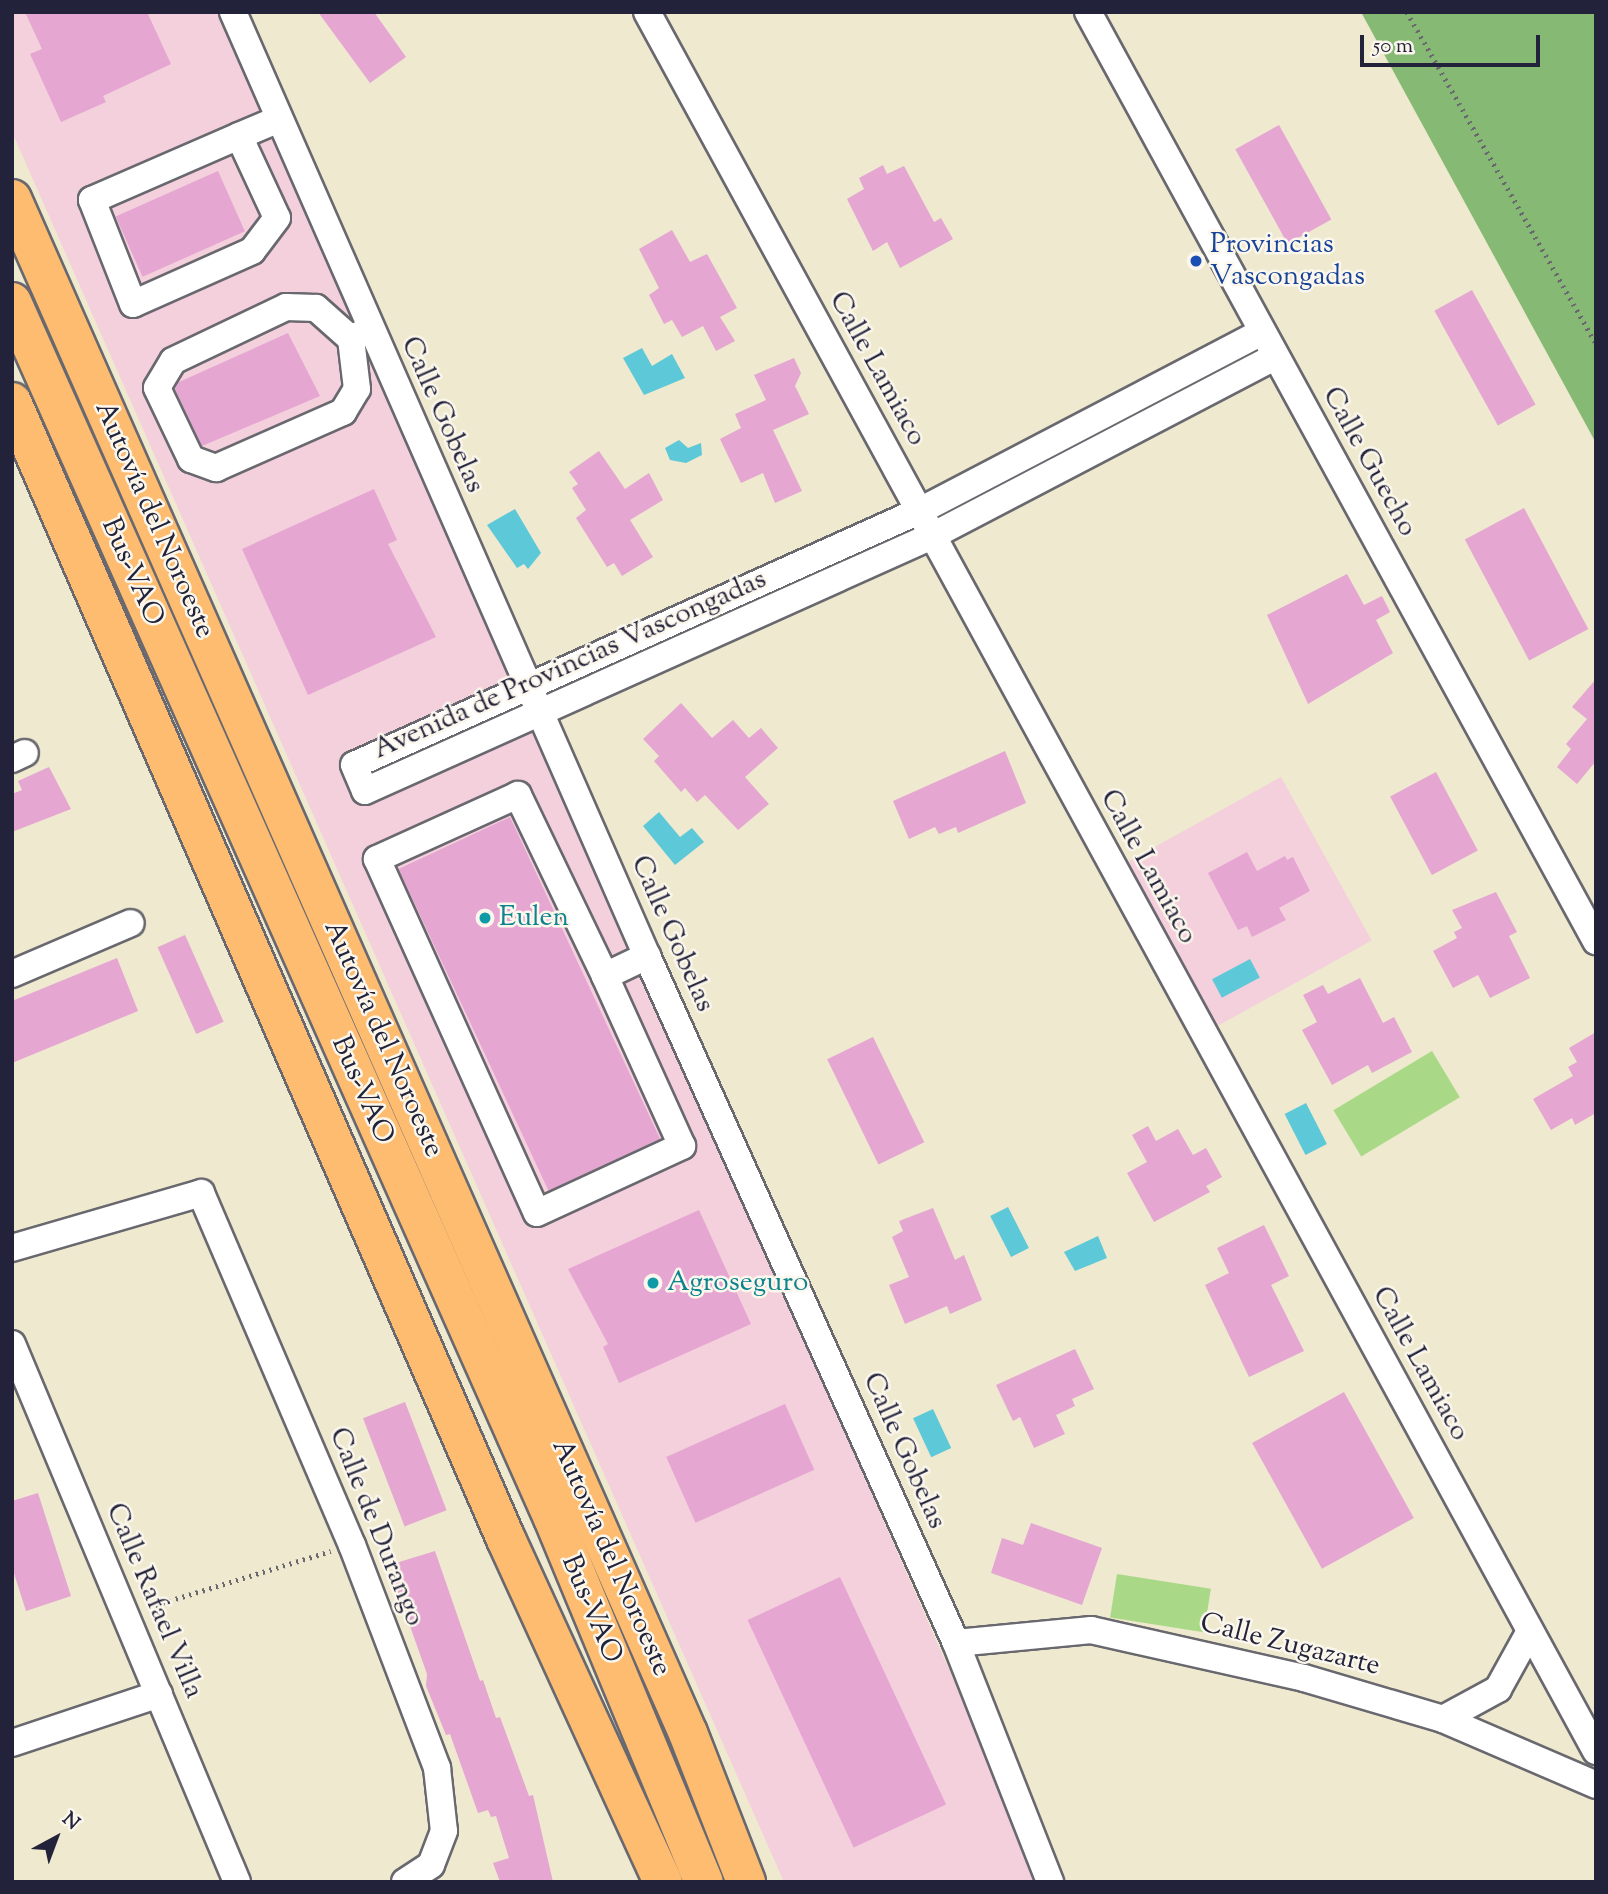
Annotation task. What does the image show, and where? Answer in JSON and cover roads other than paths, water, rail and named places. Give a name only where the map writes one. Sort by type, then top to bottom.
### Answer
[{"type":"highway","name":"Autovía del Noroeste","points":[[12,199],[688,1733],[746,1882]]},
{"type":"highway","name":"Bus-VAO","points":[[12,302],[553,1518],[705,1882]]},
{"type":"highway","points":[[12,402],[506,1539],[663,1882]]},
{"type":"street","name":"Calle Gobelas","points":[[233,12],[279,119],[360,334],[529,689],[956,1643],[1050,1882]]},
{"type":"street","name":"Calle Lamiaco","points":[[647,12],[1596,1751]]},
{"type":"street","name":"Calle Guecho","points":[[1088,12],[1596,941]]},
{"type":"street","points":[[239,136],[277,218],[251,251],[134,304],[92,200],[239,136],[279,119]]},
{"type":"street","points":[[286,307],[316,308],[360,334],[356,389],[343,412],[216,468],[191,459],[157,388],[173,361],[286,307]]},
{"type":"street","name":"Avenida de Provincias Vascongadas","points":[[1262,332],[919,511],[529,689],[354,765],[365,791],[932,536],[1275,357]]},
{"type":"street","points":[[518,795],[605,976],[682,1146],[537,1213],[377,859],[518,795]]},
{"type":"street","points":[[12,974],[131,923]]},
{"type":"street","points":[[605,976],[647,956]]},
{"type":"street","name":"Calle de Durango","points":[[12,1248],[201,1193],[352,1545],[437,1768],[444,1831],[431,1865],[405,1882]]},
{"type":"street","name":"Calle Rafael Villa","points":[[12,1344],[237,1882]]},
{"type":"street","name":"Calle Zugazarte","points":[[956,1643],[1091,1630],[1304,1678],[1443,1719],[1596,1785]]},
{"type":"street","points":[[1443,1719],[1498,1689],[1530,1631]]},
{"type":"street","points":[[12,1743],[159,1694]]},
{"type":"water","points":[[642,348],[652,366],[672,354],[685,378],[644,395],[623,358]]},
{"type":"water","points":[[679,440],[688,448],[701,443],[702,455],[686,463],[670,460],[665,448]]},
{"type":"water","points":[[515,509],[541,553],[528,569],[524,564],[517,568],[487,525]]},
{"type":"water","points":[[659,812],[680,837],[692,828],[704,842],[675,865],[643,826]]},
{"type":"water","points":[[1250,959],[1260,978],[1222,998],[1212,979]]},
{"type":"water","points":[[1306,1103],[1327,1144],[1305,1155],[1285,1114]]},
{"type":"water","points":[[1008,1207],[1029,1248],[1011,1257],[990,1216]]},
{"type":"water","points":[[1098,1236],[1107,1258],[1075,1271],[1064,1252]]},
{"type":"water","points":[[933,1409],[951,1448],[931,1457],[913,1418]]},
{"type":"place","name":"Provincias Vascongadas","points":[[1196,261]]},
{"type":"place","name":"Eulen","points":[[485,918]]},
{"type":"place","name":"Agroseguro","points":[[653,1283]]}]
